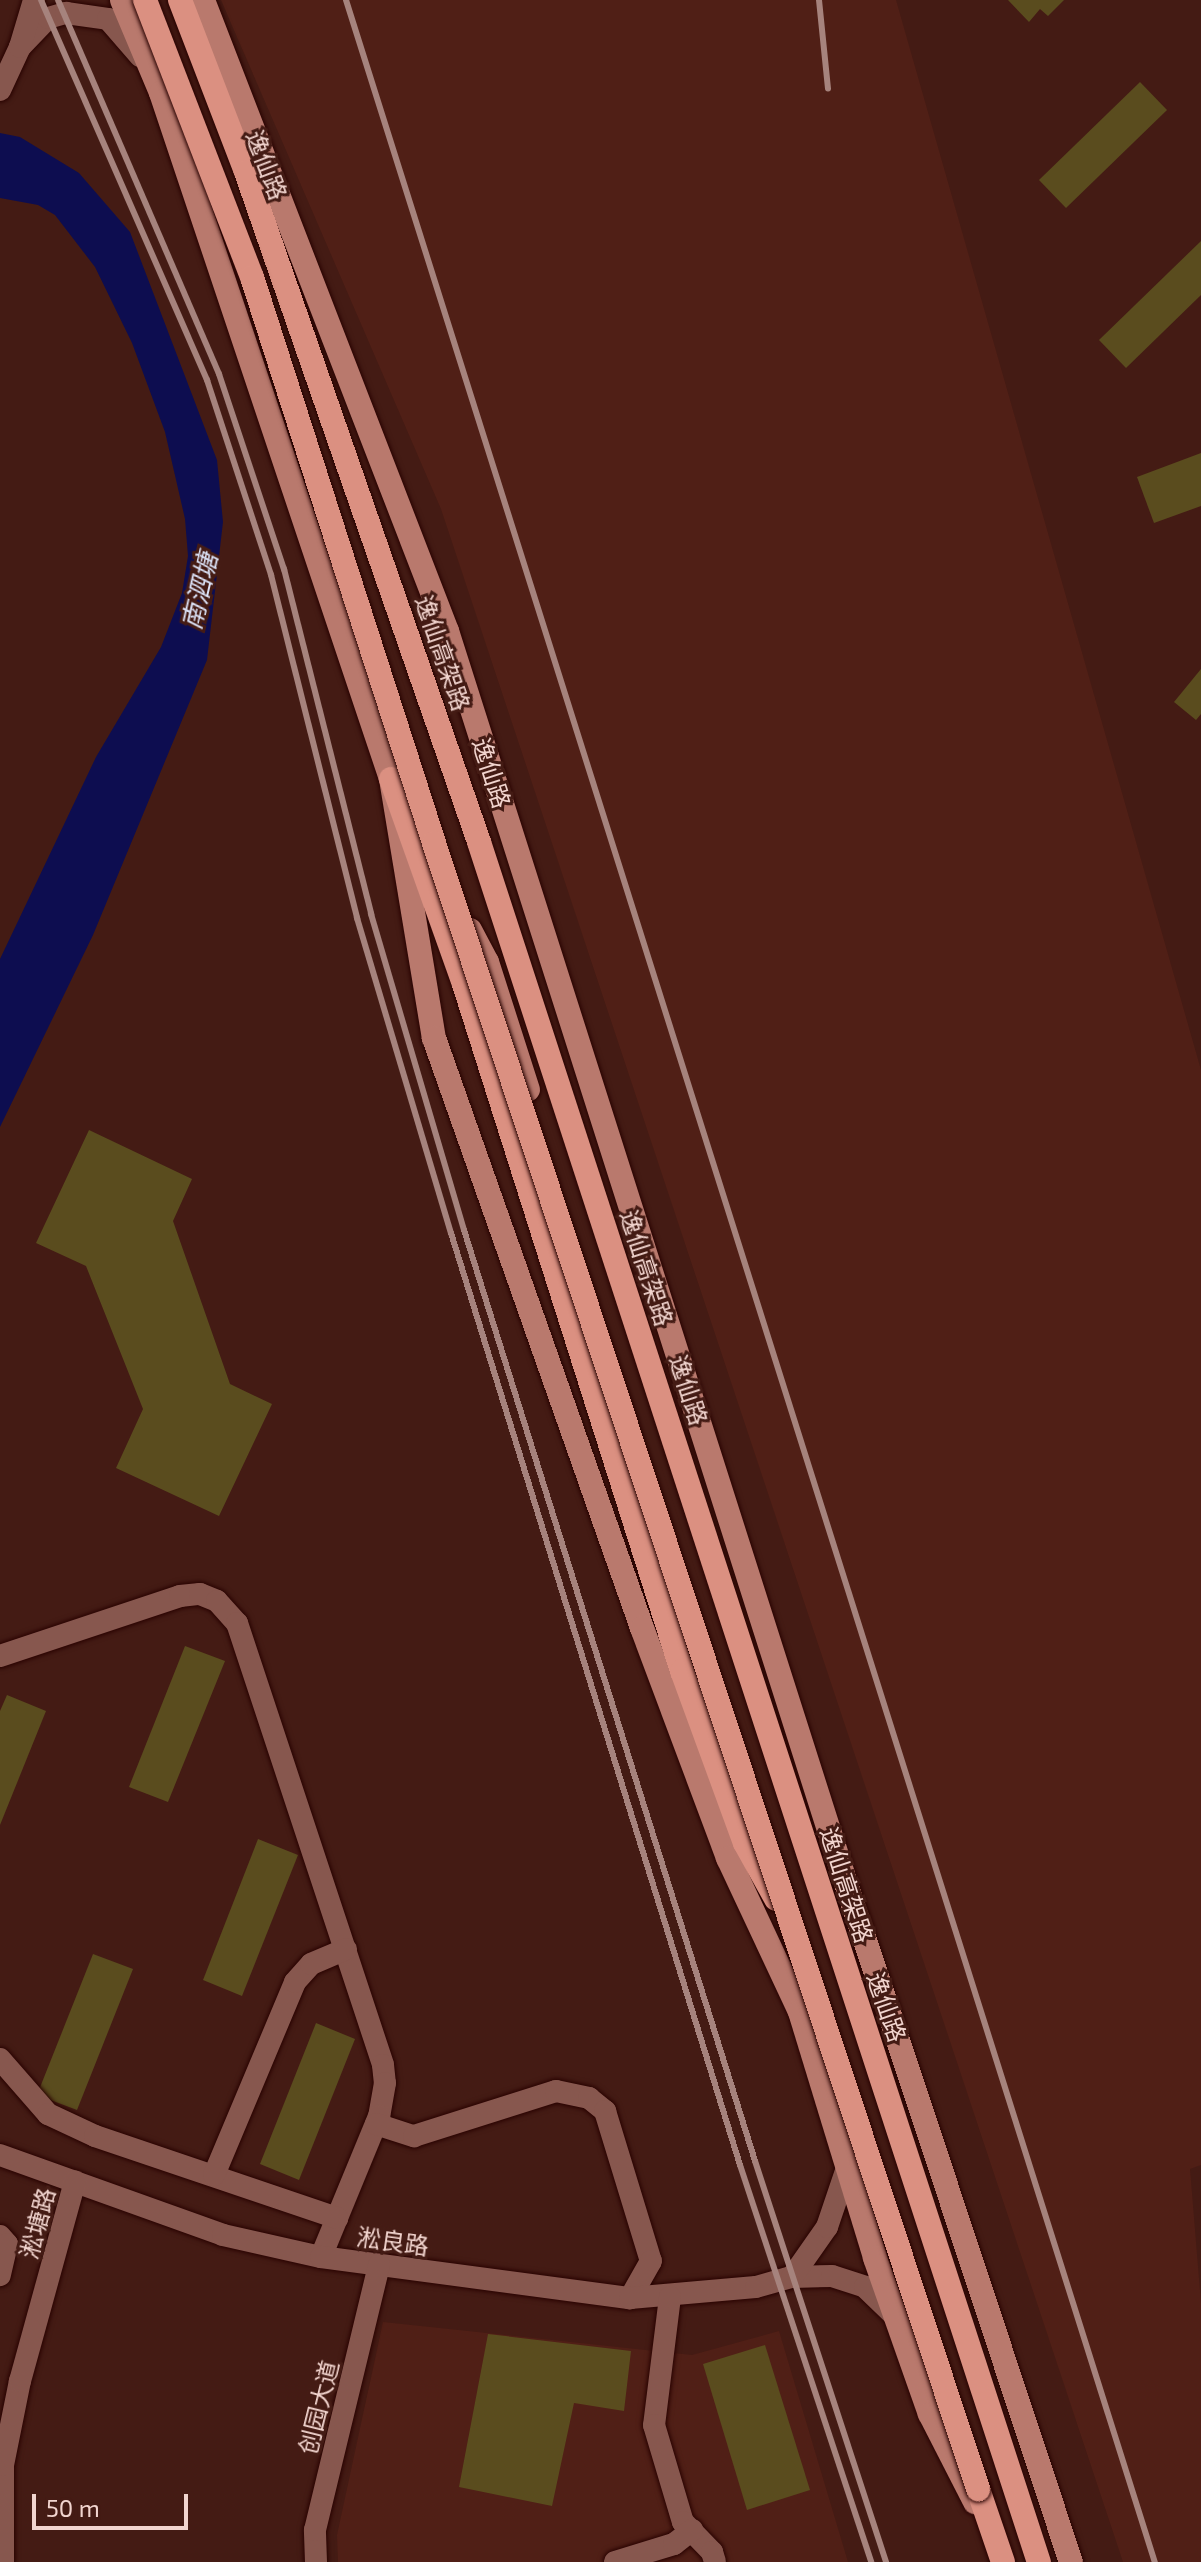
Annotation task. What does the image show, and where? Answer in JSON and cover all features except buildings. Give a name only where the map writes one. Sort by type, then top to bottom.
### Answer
[{"type":"highway","points":[[145,0],[252,277],[434,843],[1001,2562]]},
{"type":"highway","name":"逸仙高架路","points":[[180,0],[246,172],[479,842],[1039,2562]]},
{"type":"highway","points":[[391,779],[463,981],[682,1671],[745,1843],[795,1934]]},
{"type":"main road","points":[[122,0],[153,75],[323,568],[391,779],[434,1038],[642,1628],[728,1858],[800,2012],[894,2315],[930,2414],[984,2519]]},
{"type":"main road","name":"逸仙路","points":[[203,0],[447,631],[838,1859],[1071,2562]]},
{"type":"main road","points":[[391,779],[487,962],[917,2299],[984,2519],[1001,2562]]},
{"type":"street","points":[[0,90],[20,47],[34,0]]},
{"type":"street","points":[[20,47],[48,18],[66,13],[108,19],[126,37],[153,75]]},
{"type":"street","points":[[0,1656],[180,1596],[200,1594],[229,1610],[237,1623],[383,2065],[385,2083],[376,2124],[321,2257]]},
{"type":"street","points":[[214,2175],[295,1982],[311,1964],[346,1949]]},
{"type":"street","points":[[0,2059],[48,2114],[95,2136],[337,2218]]},
{"type":"street","points":[[376,2124],[414,2136],[556,2091],[589,2098],[605,2111],[651,2261],[630,2298]]},
{"type":"street","name":"淞良路","points":[[0,2155],[223,2235],[321,2257],[630,2298],[670,2297],[756,2287],[792,2277],[832,2276],[865,2287],[894,2315]]},
{"type":"street","points":[[792,2277],[827,2227],[847,2168]]},
{"type":"street","name":"淞塘路","points":[[3,2562],[3,2465],[20,2381],[75,2181]]},
{"type":"street","points":[[0,2236],[7,2244],[0,2275]]},
{"type":"street","name":"创园大道","points":[[316,2562],[315,2530],[379,2265]]},
{"type":"street","points":[[670,2297],[654,2425],[683,2522],[712,2552],[715,2562]]},
{"type":"street","points":[[615,2562],[674,2544],[692,2530]]},
{"type":"shaded area","points":[[221,0],[896,0],[1201,1070],[1201,2165],[1190,2169],[1201,2303],[1201,2562],[1123,2562],[441,509]]},
{"type":"shaded area","points":[[383,2322],[692,2355],[779,2331],[848,2562],[338,2562],[337,2535]]},
{"type":"water","name":"南泗塘","points":[[0,133],[20,137],[79,173],[130,232],[217,460],[223,522],[207,660],[93,935],[0,1127],[0,959],[96,757],[161,647],[182,593],[188,556],[185,519],[165,432],[132,343],[95,267],[55,215],[38,205],[0,198]]},
{"type":"railway","points":[[41,0],[207,380],[271,575],[357,918],[451,1233],[740,2165],[871,2562]]},
{"type":"railway","points":[[58,0],[219,374],[284,569],[371,914],[464,1230],[755,2161],[886,2562]]},
{"type":"railway","points":[[346,0],[1155,2562]]},
{"type":"railway","points":[[819,0],[828,89]]}]
